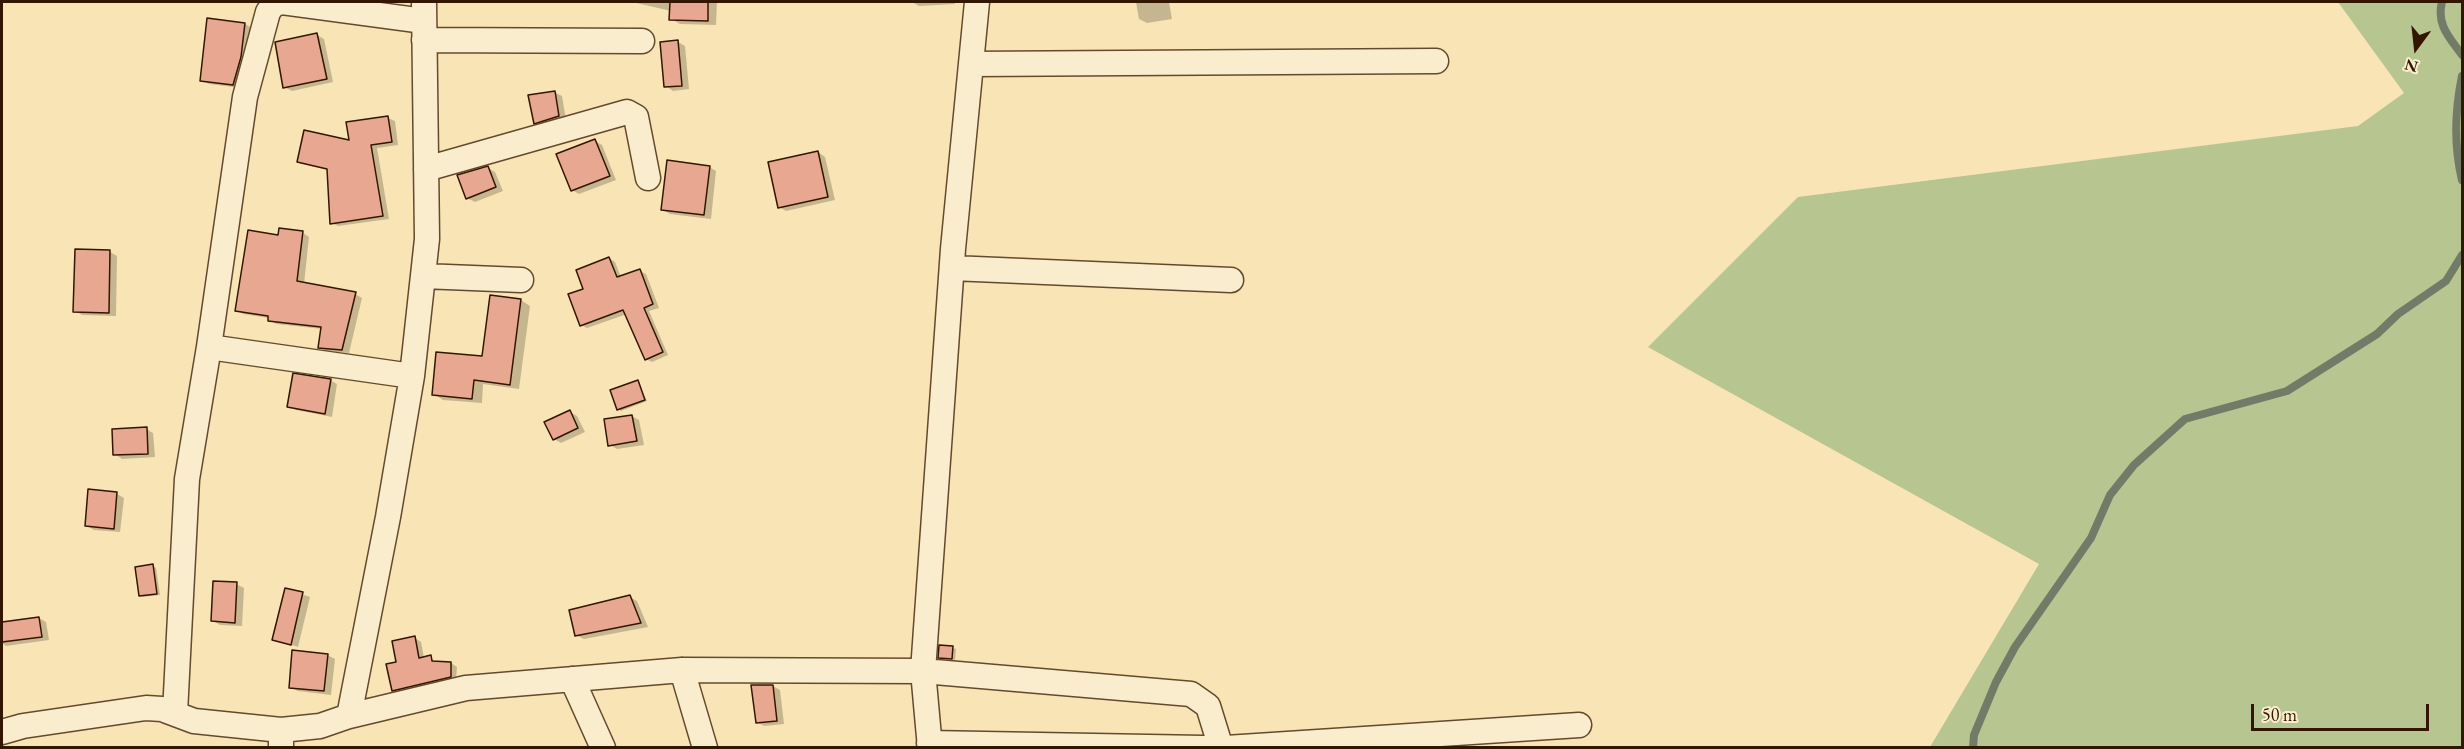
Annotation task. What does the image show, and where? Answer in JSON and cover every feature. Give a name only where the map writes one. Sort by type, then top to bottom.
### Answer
[{"type":"street","points":[[175,713],[187,479],[209,347],[245,97],[268,12],[273,4],[282,2],[424,21],[642,41]]},
{"type":"street","points":[[977,2],[952,268],[923,671],[930,745],[1203,747]]},
{"type":"street","points":[[349,716],[388,517],[412,376],[428,239],[424,21]]},
{"type":"street","points":[[971,64],[1226,60],[1436,61]]},
{"type":"street","points":[[426,169],[627,112],[636,117],[648,178]]},
{"type":"street","points":[[952,268],[1231,280]]},
{"type":"street","points":[[423,276],[521,280]]},
{"type":"street","points":[[209,347],[412,376]]},
{"type":"street","points":[[682,670],[705,747]]},
{"type":"street","points":[[2,732],[23,726],[146,708],[175,713],[194,721],[281,739],[349,716],[466,688],[682,670],[923,671],[1191,694],[1208,706],[1224,747],[1579,724]]},
{"type":"street","points":[[572,679],[603,747]]},
{"type":"green space","points":[[2338,2],[2462,2],[2462,747],[1930,747],[2039,564],[1648,347],[1798,197],[2358,126],[2404,93]]},
{"type":"building","points":[[670,2],[708,2],[708,21],[669,20]]},
{"type":"building","points":[[207,18],[245,23],[241,57],[233,85],[200,81]]},
{"type":"building","points":[[317,33],[327,79],[283,88],[275,42]]},
{"type":"building","points":[[678,40],[682,86],[664,87],[660,42]]},
{"type":"building","points":[[555,91],[559,116],[534,124],[528,95]]},
{"type":"building","points":[[388,116],[392,142],[371,145],[383,216],[330,224],[327,169],[297,162],[304,130],[349,140],[346,122]]},
{"type":"building","points":[[595,139],[610,176],[571,191],[556,154]]},
{"type":"building","points":[[818,151],[828,197],[778,208],[768,162]]},
{"type":"building","points":[[667,160],[710,166],[704,215],[661,210]]},
{"type":"building","points":[[488,166],[496,187],[466,199],[457,175]]},
{"type":"building","points":[[279,228],[303,231],[297,281],[356,292],[342,350],[318,348],[321,327],[268,321],[268,316],[235,311],[248,230],[278,235]]},
{"type":"building","points":[[75,249],[110,250],[109,313],[73,312]]},
{"type":"building","points":[[609,257],[617,277],[640,269],[653,304],[644,308],[663,352],[645,360],[623,310],[580,326],[568,294],[583,289],[576,270]]},
{"type":"building","points":[[490,295],[521,299],[510,385],[474,380],[472,399],[432,395],[436,352],[482,356]]},
{"type":"building","points":[[293,373],[331,379],[325,414],[287,407]]},
{"type":"building","points":[[638,380],[645,400],[617,410],[610,390]]},
{"type":"building","points":[[570,410],[578,428],[553,440],[544,422]]},
{"type":"building","points":[[632,415],[637,441],[608,446],[604,419]]},
{"type":"building","points":[[147,427],[148,454],[113,455],[112,429]]},
{"type":"building","points":[[88,489],[117,492],[114,529],[85,526]]},
{"type":"building","points":[[153,564],[157,594],[139,596],[135,567]]},
{"type":"building","points":[[213,581],[237,582],[235,623],[211,621]]},
{"type":"building","points":[[285,588],[303,592],[291,645],[272,640]]},
{"type":"building","points":[[630,595],[641,623],[575,636],[569,610]]},
{"type":"building","points":[[39,617],[42,637],[2,642],[2,622]]},
{"type":"building","points":[[415,636],[419,658],[431,655],[432,661],[451,662],[451,677],[392,691],[386,664],[396,662],[392,641]]},
{"type":"building","points":[[939,645],[953,646],[952,659],[938,658]]},
{"type":"building","points":[[292,650],[328,654],[324,691],[289,688]]},
{"type":"building","points":[[751,685],[773,685],[777,721],[756,723]]},
{"type":"waterway","points":[[2442,2],[2443,24],[2462,55]]},
{"type":"waterway","points":[[2462,76],[2456,128],[2462,180]]},
{"type":"waterway","points":[[1973,748],[1974,735],[1996,682],[2015,647],[2091,538],[2110,495],[2134,465],[2185,419],[2287,391],[2377,334],[2398,314],[2446,281],[2462,255]]}]
